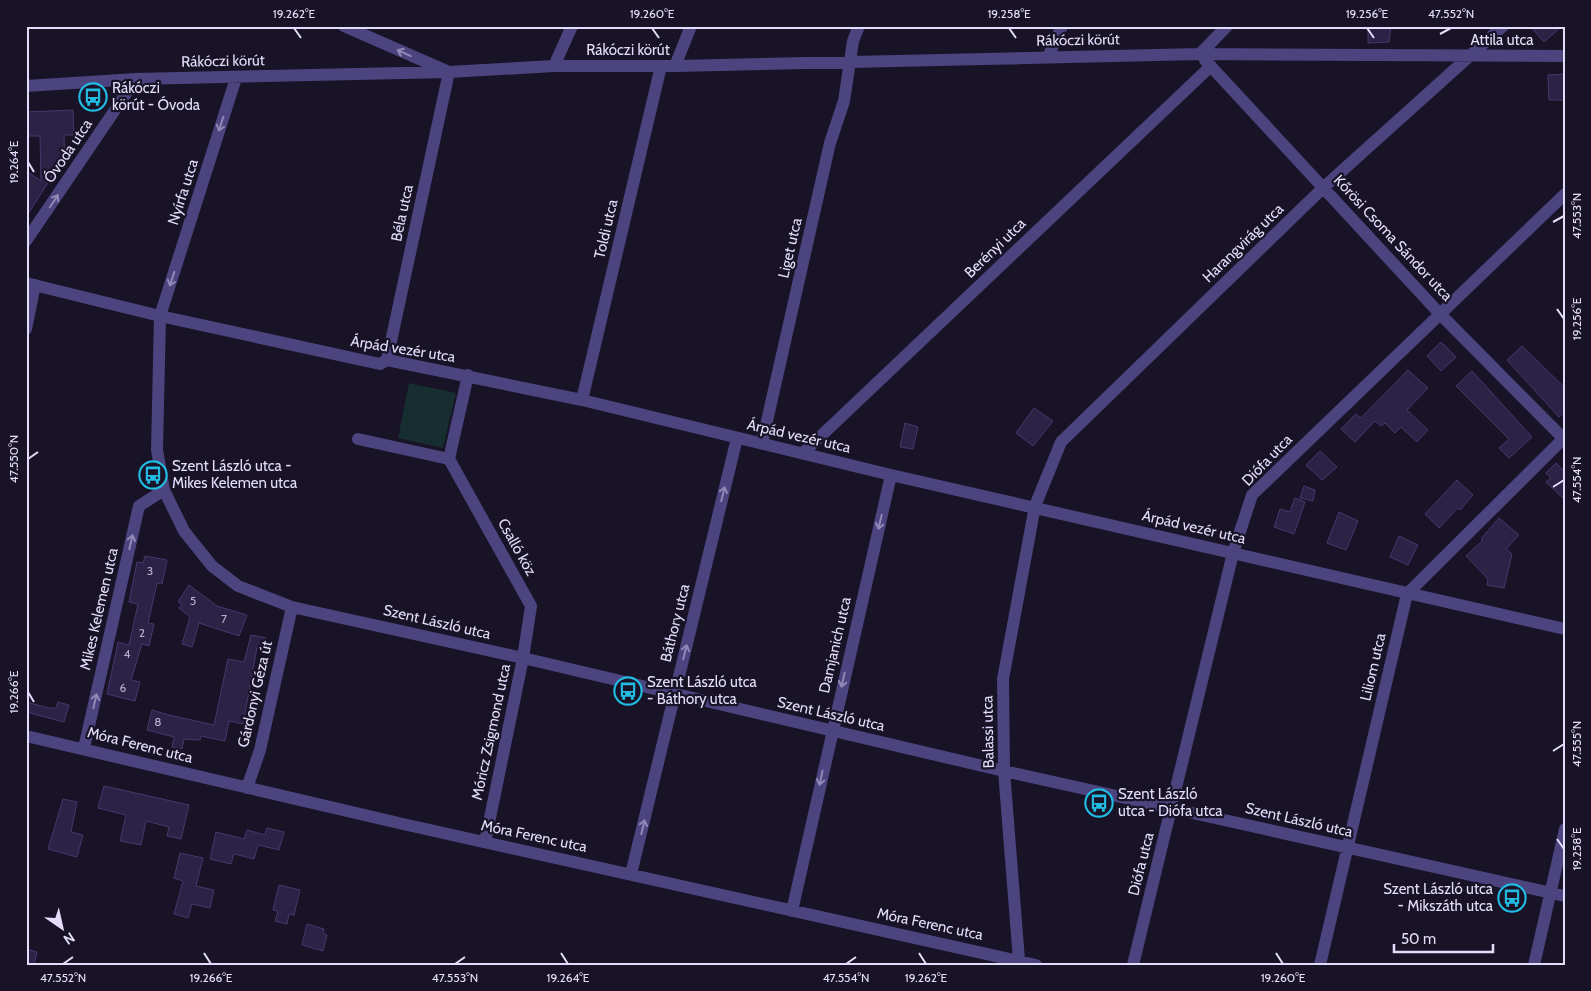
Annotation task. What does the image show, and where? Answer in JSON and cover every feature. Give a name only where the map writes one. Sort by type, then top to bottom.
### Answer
[{"type":"street","points":[[344,26],[449,72]]},
{"type":"street","points":[[554,66],[572,26]]},
{"type":"street","points":[[675,66],[691,26]]},
{"type":"street","name":"Liget utca","points":[[762,443],[830,143],[844,101],[853,41],[859,26]]},
{"type":"street","points":[[1048,57],[1062,26]]},
{"type":"street","points":[[1200,54],[1227,26]]},
{"type":"street","name":"Harangvirág utca","points":[[1035,506],[1061,442],[1324,187],[1503,26]]},
{"type":"street","name":"Rákóczi körút","points":[[26,86],[136,79],[449,72],[554,66],[675,66],[1200,54]]},
{"type":"street","name":"Attila utca","points":[[1200,54],[1565,56]]},
{"type":"street","name":"Kőrösi Csoma Sándor utca","points":[[1200,54],[1440,314],[1564,438]]},
{"type":"street","name":"Toldi utca","points":[[582,400],[661,66]]},
{"type":"street","name":"Berényi utca","points":[[803,454],[1210,66]]},
{"type":"street","name":"Béla utca","points":[[387,360],[449,72]]},
{"type":"street","name":"Nyírfa utca","points":[[160,316],[236,78]]},
{"type":"street","name":"Óvoda utca","points":[[26,241],[136,79]]},
{"type":"street","name":"Diófa utca","points":[[1133,965],[1233,553],[1252,495],[1565,194]]},
{"type":"street","points":[[26,329],[31,284]]},
{"type":"street","name":"Árpád vezér utca","points":[[31,284],[160,316],[380,364],[387,360],[468,375],[582,400],[803,454],[1565,629]]},
{"type":"street","name":"Szent László utca","points":[[160,316],[157,450],[164,490],[184,530],[212,566],[238,586],[292,606],[1004,771],[1565,896]]},
{"type":"street","points":[[358,439],[449,458],[468,375]]},
{"type":"street","name":"Báthory utca","points":[[631,874],[737,438]]},
{"type":"street","points":[[1407,594],[1564,438]]},
{"type":"street","name":"Csalló köz","points":[[449,458],[531,606],[523,658]]},
{"type":"street","name":"Damjanich utca","points":[[792,911],[890,474]]},
{"type":"street","name":"Mikes Kelemen utca","points":[[84,748],[139,506],[164,490]]},
{"type":"street","name":"Balassi utca","points":[[1019,960],[1004,771],[1003,679],[1035,506]]},
{"type":"street","name":"Liliom utca","points":[[1320,965],[1407,594]]},
{"type":"street","name":"Gárdonyi Géza út","points":[[247,788],[260,750],[292,606]]},
{"type":"street","name":"Móricz Zsigmond utca","points":[[485,842],[523,658]]},
{"type":"street","name":"Móra Ferenc utca","points":[[26,736],[485,842],[1036,965]]},
{"type":"street","points":[[1534,965],[1549,892],[1565,829]]},
{"type":"green space","points":[[409,383],[456,393],[443,448],[398,438]]},
{"type":"building","points":[[1368,26],[1391,26],[1389,42],[1368,43]]},
{"type":"building","points":[[1530,26],[1562,26],[1544,42]]},
{"type":"building","points":[[1565,74],[1565,100],[1549,100],[1548,75]]},
{"type":"building","points":[[73,110],[74,135],[64,135],[65,167],[58,167],[26,217],[26,171],[41,181],[40,136],[26,136],[26,112]]},
{"type":"building","points":[[1441,342],[1456,357],[1441,371],[1427,356]]},
{"type":"building","points":[[1522,346],[1565,388],[1565,412],[1559,417],[1507,360]]},
{"type":"building","points":[[1408,370],[1428,388],[1407,410],[1428,430],[1417,442],[1401,427],[1395,433],[1385,423],[1381,426],[1375,421],[1355,442],[1341,429],[1356,414],[1361,418]]},
{"type":"building","points":[[1472,371],[1532,437],[1509,458],[1499,448],[1509,439],[1456,386]]},
{"type":"building","points":[[1034,408],[1053,421],[1033,446],[1016,433]]},
{"type":"building","points":[[905,423],[918,427],[913,449],[900,447]]},
{"type":"building","points":[[1320,451],[1337,467],[1322,480],[1306,465]]},
{"type":"building","points":[[1556,463],[1565,472],[1565,500],[1546,482],[1551,478],[1546,473]]},
{"type":"building","points":[[1457,480],[1473,495],[1460,510],[1458,508],[1439,528],[1425,514]]},
{"type":"building","points":[[1304,486],[1315,490],[1313,501],[1300,498]]},
{"type":"building","points":[[1295,498],[1305,502],[1294,534],[1274,527],[1280,509],[1290,512]]},
{"type":"building","points":[[1339,512],[1358,521],[1346,550],[1327,543]]},
{"type":"building","points":[[1499,518],[1519,535],[1506,549],[1512,554],[1504,588],[1487,585],[1488,579],[1466,556],[1483,540],[1481,539]]},
{"type":"building","points":[[1399,536],[1418,545],[1408,565],[1390,557]]},
{"type":"building","points":[[145,556],[167,560],[162,584],[157,583],[148,623],[154,624],[149,646],[142,644],[131,680],[140,682],[135,701],[107,694],[118,642],[129,645],[138,604],[129,602],[137,562],[143,563]]},
{"type":"building","points":[[189,585],[217,606],[247,615],[239,636],[199,623],[192,647],[182,644],[190,617],[179,608],[182,604],[178,602]]},
{"type":"building","points":[[251,635],[266,638],[263,649],[257,648],[243,724],[229,721],[225,741],[201,736],[200,740],[184,739],[182,749],[172,747],[174,737],[147,730],[152,710],[214,725],[228,659],[244,662]]},
{"type":"building","points":[[26,702],[49,708],[56,708],[58,702],[69,705],[64,722],[26,712]]},
{"type":"building","points":[[104,786],[189,805],[181,839],[167,836],[169,827],[146,821],[141,845],[120,841],[126,815],[98,808]]},
{"type":"building","points":[[63,799],[77,802],[71,832],[83,835],[77,857],[48,849]]},
{"type":"building","points":[[267,828],[284,832],[279,850],[258,845],[254,859],[234,854],[231,864],[210,859],[216,832],[244,839],[247,830],[265,835]]},
{"type":"building","points":[[180,853],[203,858],[196,886],[214,890],[210,908],[192,904],[188,918],[174,914],[183,881],[174,878]]},
{"type":"building","points":[[279,885],[300,890],[294,915],[289,914],[287,924],[275,921],[278,911],[273,910]]},
{"type":"building","points":[[307,924],[324,929],[323,933],[327,935],[323,951],[302,945]]},
{"type":"building","points":[[26,949],[37,952],[34,965],[26,965]]},
{"type":"place","name":"Rákóczi körút - Óvoda","points":[[93,97]]},
{"type":"place","name":"Szent László utca - Mikes Kelemen utca","points":[[153,475]]},
{"type":"place","name":"Szent László utca - Báthory utca","points":[[628,691]]},
{"type":"place","name":"Szent László utca - Diófa utca","points":[[1099,803]]},
{"type":"place","name":"Szent László utca - Mikszáth utca","points":[[1512,898]]}]
